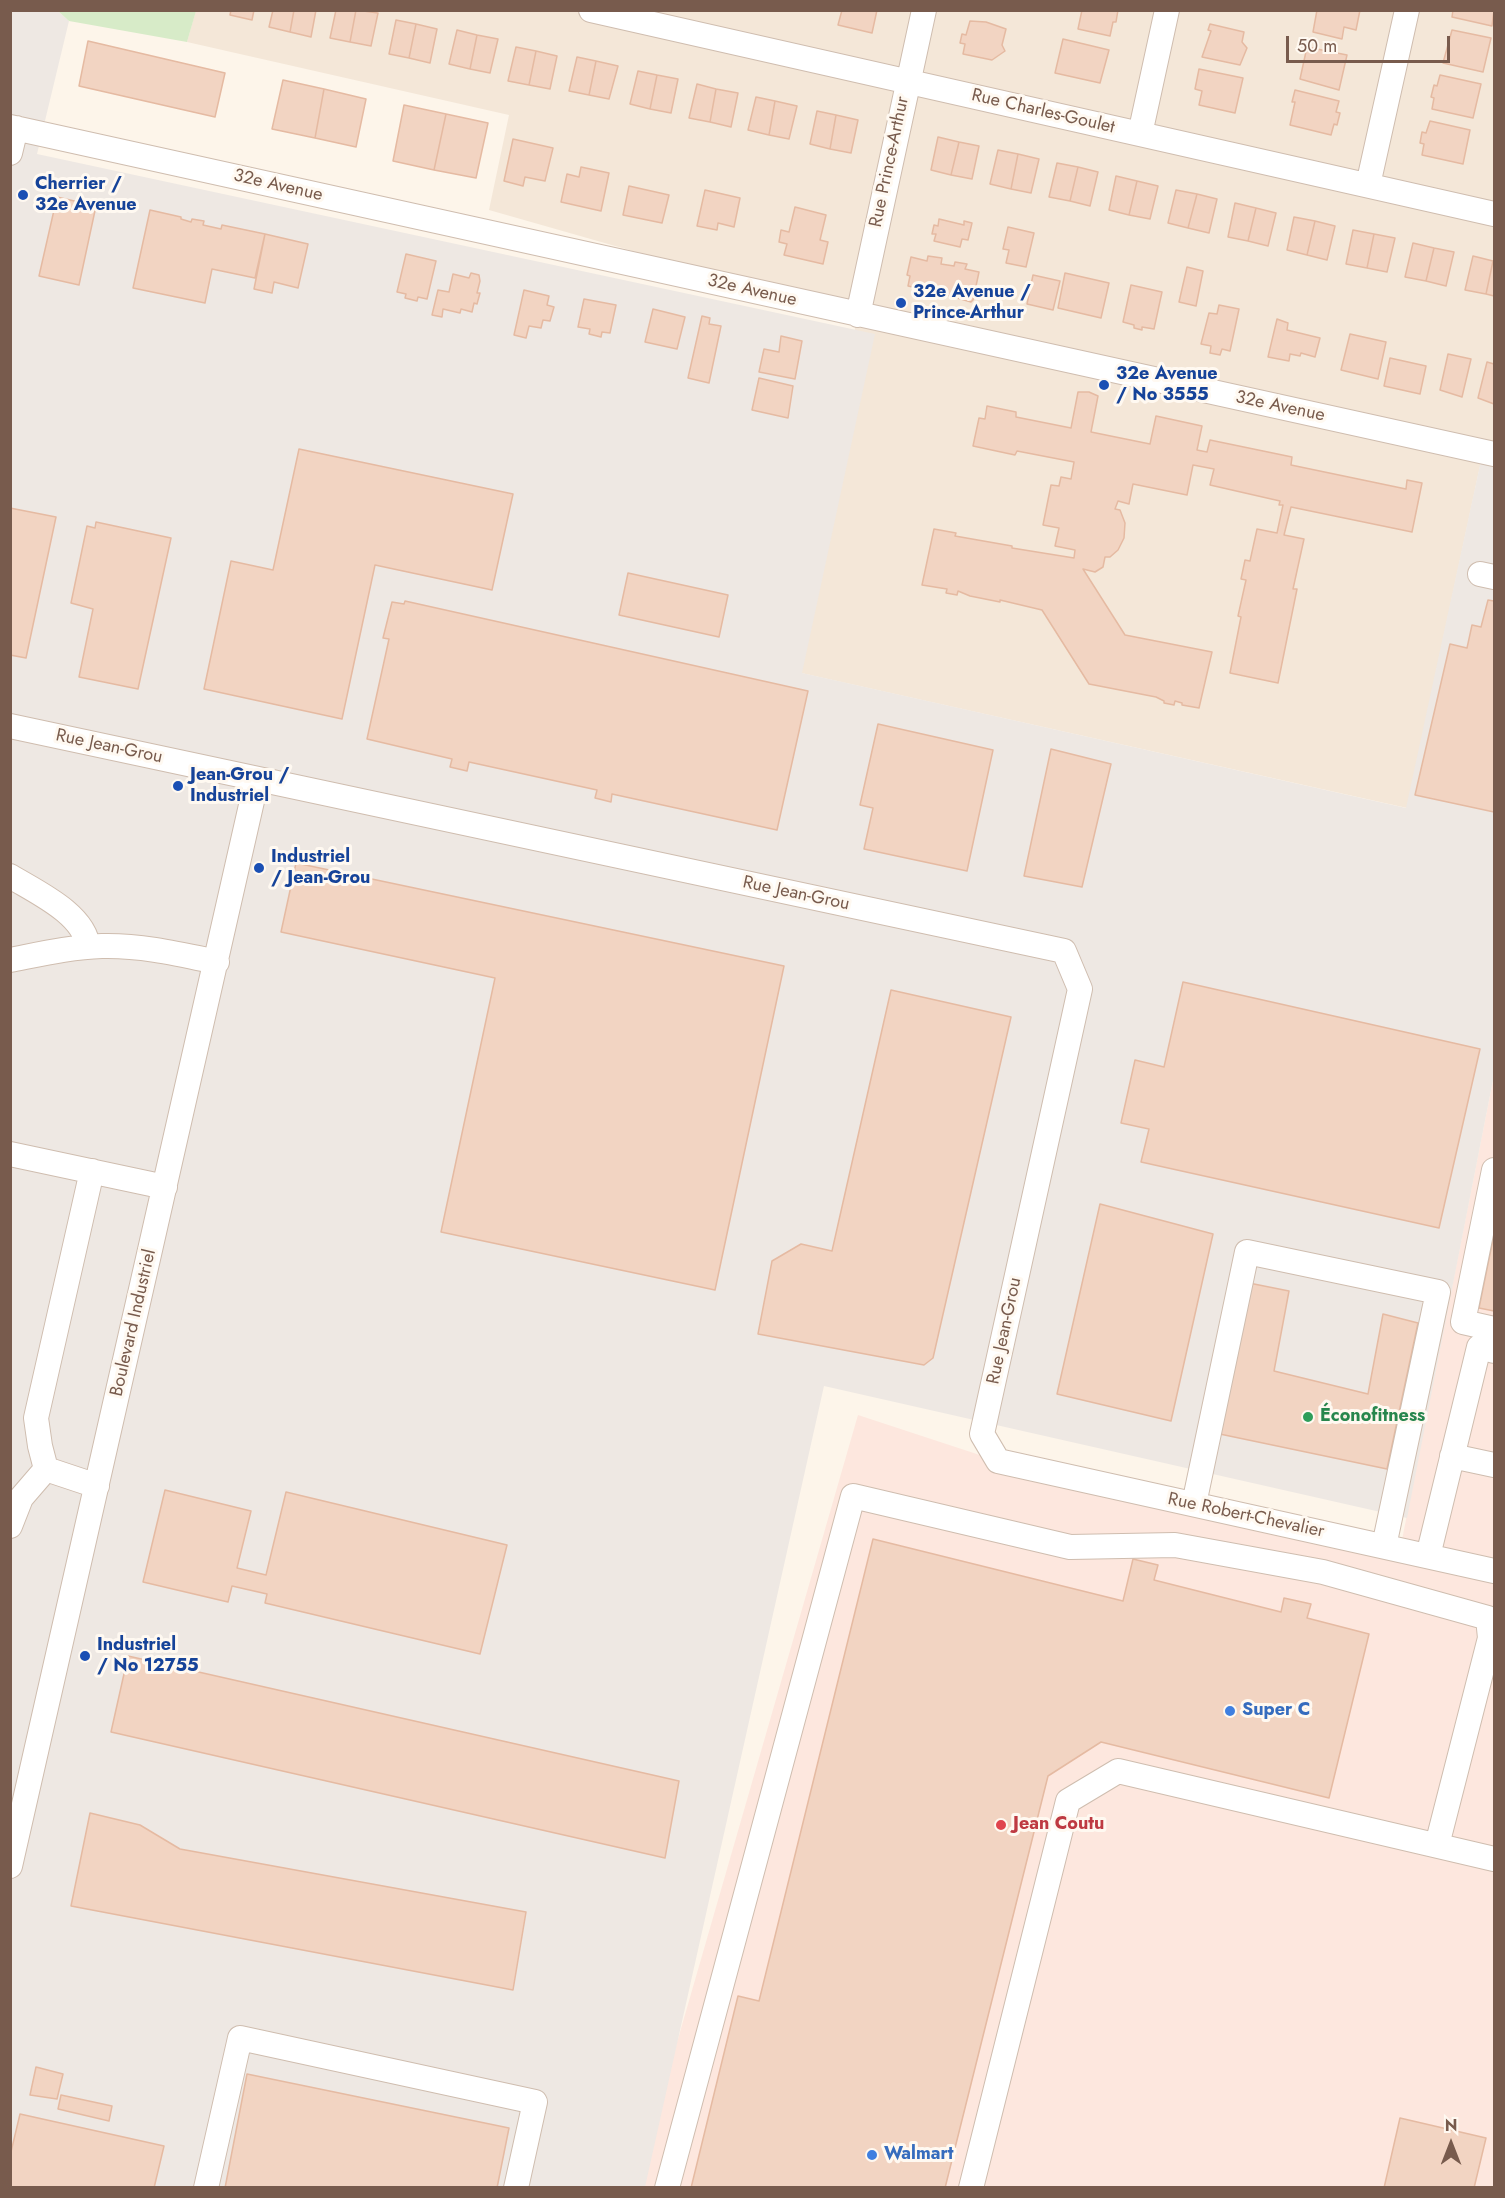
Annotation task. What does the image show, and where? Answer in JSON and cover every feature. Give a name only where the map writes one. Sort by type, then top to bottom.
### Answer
[{"type":"street","name":"Rue Charles-Goulet","points":[[591,10],[688,21],[907,82],[1494,214]]},
{"type":"street","name":"Rue Prince-Arthur","points":[[858,315],[924,10]]},
{"type":"street","points":[[1140,134],[1167,10]]},
{"type":"street","points":[[1368,185],[1407,10]]},
{"type":"street","points":[[10,153],[13,128]]},
{"type":"street","name":"32e Avenue","points":[[13,128],[1494,454]]},
{"type":"street","name":"Rue Jean-Grou","points":[[10,726],[1064,951],[1080,989],[982,1434],[998,1461]]},
{"type":"street","name":"Boulevard Industriel","points":[[10,1866],[14,1830],[97,1486],[257,779]]},
{"type":"street","points":[[10,876],[74,918],[86,936],[88,947]]},
{"type":"street","points":[[10,960],[88,947],[133,947],[217,962]]},
{"type":"street","points":[[10,1154],[165,1187]]},
{"type":"street","points":[[1494,1170],[1463,1322],[1494,1329]]},
{"type":"street","points":[[46,1469],[36,1418],[92,1171]]},
{"type":"street","points":[[1194,1504],[1247,1252],[1438,1292],[1384,1546]]},
{"type":"street","points":[[1428,1556],[1452,1456],[1484,1366],[1479,1347],[1494,1351]]},
{"type":"street","points":[[1452,1456],[1494,1465]]},
{"type":"street","name":"Rue Robert-Chevalier","points":[[998,1461],[1494,1571]]},
{"type":"street","points":[[46,1469],[97,1486]]},
{"type":"street","points":[[10,1526],[21,1498],[46,1469]]},
{"type":"street","points":[[667,2187],[853,1496],[1070,1548],[1175,1545],[1323,1572],[1488,1618],[1490,1638],[1437,1845]]},
{"type":"street","points":[[970,2187],[1068,1801],[1118,1771],[1494,1859]]},
{"type":"street","points":[[206,2187],[240,2038],[535,2102],[516,2187]]},
{"type":"shaded area","points":[[196,10],[1494,11],[1494,454],[1483,452],[1407,808],[801,673],[857,315],[489,210],[509,115],[187,42]]},
{"type":"shaded area","points":[[11,11],[58,11],[69,21],[37,154],[875,334],[802,673],[1406,808],[1483,451],[1494,454],[1494,1075],[1407,1518],[824,1386],[645,2187],[11,2188]]},
{"type":"shaded area","points":[[1494,1075],[1494,2187],[635,2188],[858,1415],[998,1461],[1400,1550]]},
{"type":"green space","points":[[58,11],[196,11],[187,42],[69,21]]},
{"type":"building","points":[[231,10],[254,10],[252,20],[230,15]]},
{"type":"building","points":[[273,10],[294,10],[290,32],[269,27]]},
{"type":"building","points":[[294,10],[316,10],[311,37],[290,32]]},
{"type":"building","points":[[336,10],[356,10],[350,42],[330,38]]},
{"type":"building","points":[[356,10],[378,13],[371,46],[350,42]]},
{"type":"building","points":[[842,10],[877,10],[872,33],[838,25]]},
{"type":"building","points":[[1082,10],[1118,10],[1110,36],[1078,29]]},
{"type":"building","points":[[1317,10],[1360,10],[1356,30],[1344,27],[1342,39],[1313,32]]},
{"type":"building","points":[[1453,10],[1494,10],[1492,26],[1452,17]]},
{"type":"building","points":[[396,20],[416,24],[409,58],[389,54]]},
{"type":"building","points":[[970,21],[986,22],[1006,29],[1002,45],[1005,51],[992,60],[963,54],[965,44],[960,43],[962,34],[966,35]]},
{"type":"building","points":[[416,24],[437,29],[430,63],[409,58]]},
{"type":"building","points":[[1210,24],[1244,32],[1242,42],[1247,48],[1240,65],[1202,57],[1211,31],[1208,30]]},
{"type":"building","points":[[457,30],[477,35],[470,69],[449,64]]},
{"type":"building","points":[[1452,30],[1491,38],[1483,72],[1443,63]]},
{"type":"building","points":[[477,35],[498,39],[490,73],[470,69]]},
{"type":"building","points":[[1063,39],[1109,50],[1100,83],[1055,73]]},
{"type":"building","points":[[88,41],[225,73],[215,117],[79,86]]},
{"type":"building","points":[[516,47],[536,51],[529,85],[508,81]]},
{"type":"building","points":[[1307,47],[1347,55],[1339,90],[1300,79]]},
{"type":"building","points":[[536,51],[557,56],[550,89],[529,85]]},
{"type":"building","points":[[577,57],[596,61],[589,95],[569,91]]},
{"type":"building","points":[[596,61],[618,66],[609,99],[589,95]]},
{"type":"building","points":[[1199,69],[1243,78],[1235,113],[1199,105],[1202,91],[1195,89]]},
{"type":"building","points":[[638,71],[657,75],[650,109],[630,104]]},
{"type":"building","points":[[657,75],[678,79],[671,113],[650,109]]},
{"type":"building","points":[[1440,75],[1481,84],[1473,118],[1432,109],[1434,98],[1431,97]]},
{"type":"building","points":[[283,80],[324,89],[315,138],[272,129]]},
{"type":"building","points":[[697,84],[716,89],[710,122],[689,118]]},
{"type":"building","points":[[324,89],[366,99],[356,147],[315,138]]},
{"type":"building","points":[[716,89],[738,93],[731,127],[710,122]]},
{"type":"building","points":[[1295,90],[1339,101],[1336,112],[1340,113],[1331,135],[1290,125]]},
{"type":"building","points":[[756,97],[775,101],[769,135],[748,130]]},
{"type":"building","points":[[775,101],[797,106],[789,139],[769,135]]},
{"type":"building","points":[[404,105],[446,114],[434,170],[393,161]]},
{"type":"building","points":[[817,111],[836,115],[830,149],[810,144]]},
{"type":"building","points":[[446,114],[488,123],[476,178],[434,170]]},
{"type":"building","points":[[836,115],[858,120],[851,153],[830,149]]},
{"type":"building","points":[[1430,121],[1470,130],[1463,164],[1422,155],[1424,144],[1420,143],[1422,132],[1426,133]]},
{"type":"building","points":[[938,137],[959,142],[951,175],[931,170]]},
{"type":"building","points":[[513,139],[553,148],[545,181],[525,177],[523,186],[504,181]]},
{"type":"building","points":[[959,142],[979,146],[972,179],[951,175]]},
{"type":"building","points":[[998,150],[1018,154],[1011,189],[990,184]]},
{"type":"building","points":[[1018,154],[1039,159],[1031,193],[1011,189]]},
{"type":"building","points":[[1057,163],[1078,167],[1070,201],[1049,197]]},
{"type":"building","points":[[581,167],[609,173],[601,211],[561,202],[567,174],[579,177]]},
{"type":"building","points":[[1078,167],[1098,172],[1090,206],[1070,201]]},
{"type":"building","points":[[1116,176],[1137,181],[1129,215],[1109,210]]},
{"type":"building","points":[[1137,181],[1158,186],[1150,219],[1129,215]]},
{"type":"building","points":[[629,186],[669,195],[662,223],[623,215]]},
{"type":"building","points":[[705,190],[740,198],[734,227],[718,223],[717,230],[697,226]]},
{"type":"building","points":[[1176,190],[1197,194],[1188,228],[1168,223]]},
{"type":"building","points":[[1197,194],[1217,199],[1209,233],[1188,228]]},
{"type":"building","points":[[57,197],[96,206],[79,285],[39,276]]},
{"type":"building","points":[[1235,203],[1256,208],[1248,241],[1228,237]]},
{"type":"building","points":[[795,207],[826,215],[820,240],[828,242],[823,264],[784,255],[787,244],[779,242],[781,230],[789,232]]},
{"type":"building","points":[[1256,208],[1276,213],[1268,246],[1248,241]]},
{"type":"building","points":[[150,210],[181,217],[191,222],[192,219],[204,221],[203,225],[221,229],[222,225],[265,234],[255,278],[212,269],[205,303],[133,288]]},
{"type":"building","points":[[1294,217],[1315,221],[1307,255],[1287,250]]},
{"type":"building","points":[[939,219],[964,225],[964,221],[972,223],[968,240],[962,239],[960,247],[934,241],[936,234],[932,234],[934,225],[938,226]]},
{"type":"building","points":[[1315,221],[1335,226],[1327,260],[1307,255]]},
{"type":"building","points":[[1008,227],[1034,233],[1026,267],[1006,263],[1009,250],[1003,249]]},
{"type":"building","points":[[1353,230],[1374,234],[1367,268],[1346,264]]},
{"type":"building","points":[[265,234],[308,244],[298,288],[274,282],[272,293],[254,289]]},
{"type":"building","points":[[1374,234],[1395,238],[1387,272],[1367,268]]},
{"type":"building","points":[[1413,243],[1434,248],[1426,281],[1405,277]]},
{"type":"building","points":[[1434,248],[1454,252],[1446,286],[1426,281]]},
{"type":"building","points":[[406,254],[436,261],[427,299],[418,297],[417,301],[405,298],[406,294],[397,292]]},
{"type":"building","points":[[928,256],[942,258],[941,264],[954,266],[955,262],[967,264],[965,269],[979,272],[971,302],[940,293],[939,298],[921,294],[922,289],[908,286],[910,276],[907,275],[911,257],[927,261]]},
{"type":"building","points":[[1473,256],[1493,261],[1486,294],[1465,290]]},
{"type":"building","points":[[1494,261],[1494,296],[1486,294]]},
{"type":"building","points":[[1187,267],[1203,271],[1196,306],[1179,302]]},
{"type":"building","points":[[471,273],[479,275],[480,281],[477,293],[480,293],[472,312],[461,309],[460,313],[443,309],[442,317],[432,315],[438,290],[449,292],[453,274],[469,278]]},
{"type":"building","points":[[1065,273],[1109,283],[1101,318],[1058,308]]},
{"type":"building","points":[[1033,275],[1060,281],[1053,310],[1027,304]]},
{"type":"building","points":[[1131,285],[1162,292],[1154,329],[1142,327],[1142,330],[1123,322]]},
{"type":"building","points":[[524,290],[549,296],[547,305],[554,307],[550,321],[543,320],[541,328],[529,326],[526,338],[514,335]]},
{"type":"building","points":[[584,299],[616,305],[610,333],[602,332],[601,337],[589,334],[590,329],[578,327]]},
{"type":"building","points":[[1219,305],[1239,309],[1230,351],[1222,349],[1220,355],[1210,353],[1211,346],[1201,344],[1209,313],[1217,314]]},
{"type":"building","points":[[653,309],[685,317],[677,349],[645,342]]},
{"type":"building","points":[[702,316],[710,318],[709,324],[721,326],[709,383],[688,378]]},
{"type":"building","points":[[1277,319],[1288,323],[1287,330],[1320,338],[1315,357],[1301,353],[1300,356],[1290,354],[1289,361],[1268,357]]},
{"type":"building","points":[[1350,334],[1386,342],[1378,379],[1341,370]]},
{"type":"building","points":[[781,336],[802,341],[795,379],[759,372],[764,349],[779,352]]},
{"type":"building","points":[[1448,354],[1471,359],[1462,397],[1440,390]]},
{"type":"building","points":[[1390,358],[1426,366],[1420,394],[1384,386]]},
{"type":"building","points":[[1487,362],[1494,364],[1494,404],[1478,398]]},
{"type":"building","points":[[759,378],[793,386],[788,418],[752,410]]},
{"type":"building","points":[[1078,392],[1089,392],[1098,396],[1091,432],[1150,444],[1156,416],[1202,426],[1197,450],[1207,452],[1210,440],[1292,457],[1291,465],[1406,489],[1407,480],[1422,483],[1412,532],[1291,507],[1284,535],[1304,539],[1293,589],[1297,589],[1278,683],[1230,673],[1246,580],[1241,579],[1245,560],[1250,561],[1257,529],[1277,533],[1283,505],[1279,505],[1280,501],[1210,485],[1214,469],[1193,465],[1187,495],[1133,484],[1129,504],[1118,501],[1115,509],[1120,510],[1125,523],[1124,538],[1118,550],[1110,557],[1105,557],[1103,567],[1095,572],[1083,569],[1125,635],[1212,652],[1199,708],[1182,705],[1175,701],[1174,705],[1164,703],[1156,697],[1089,684],[1042,610],[970,596],[958,591],[957,595],[946,593],[947,589],[922,585],[934,529],[956,533],[955,536],[1012,546],[1012,548],[1074,558],[1075,550],[1055,546],[1059,528],[1043,525],[1051,485],[1059,486],[1061,477],[1071,479],[1074,462],[1017,451],[1015,455],[973,446],[979,418],[985,419],[987,406],[1016,412],[1016,417],[1071,428]]},
{"type":"building","points":[[299,449],[513,494],[492,590],[375,565],[342,719],[204,689],[231,561],[273,570]]},
{"type":"building","points":[[10,508],[56,517],[26,658],[10,655]]},
{"type":"building","points":[[96,522],[171,538],[138,689],[79,677],[93,609],[71,603],[87,526],[95,528]]},
{"type":"building","points":[[628,573],[728,595],[719,637],[619,615]]},
{"type":"building","points":[[1488,600],[1494,601],[1494,812],[1415,795],[1450,644],[1467,648],[1472,625],[1481,627]]},
{"type":"building","points":[[405,601],[808,691],[777,830],[612,794],[611,802],[595,798],[597,790],[469,762],[467,771],[450,767],[452,759],[367,739],[389,639],[383,638],[392,602],[404,604]]},
{"type":"building","points":[[878,724],[993,750],[967,871],[864,849],[873,808],[860,805]]},
{"type":"building","points":[[1051,749],[1111,764],[1082,887],[1024,876]]},
{"type":"building","points":[[296,863],[784,966],[715,1290],[441,1232],[495,978],[281,932]]},
{"type":"building","points":[[1183,982],[1480,1049],[1439,1228],[1141,1162],[1149,1129],[1121,1123],[1135,1060],[1164,1067]]},
{"type":"building","points":[[891,990],[1011,1017],[933,1358],[924,1365],[758,1334],[772,1261],[801,1244],[832,1251]]},
{"type":"building","points":[[1100,1204],[1213,1234],[1171,1421],[1057,1394]]},
{"type":"building","points":[[1494,1234],[1494,1311],[1479,1308]]},
{"type":"building","points":[[1244,1282],[1289,1291],[1274,1371],[1368,1394],[1383,1314],[1418,1323],[1387,1469],[1215,1433]]},
{"type":"building","points":[[165,1490],[251,1511],[237,1568],[266,1575],[286,1492],[507,1545],[480,1654],[265,1603],[267,1594],[232,1586],[228,1602],[143,1582]]},
{"type":"building","points":[[873,1539],[1123,1601],[1133,1559],[1158,1565],[1154,1580],[1281,1612],[1284,1598],[1311,1604],[1307,1618],[1369,1634],[1329,1798],[1101,1742],[1048,1776],[945,2188],[691,2188],[738,1996],[759,2001]]},
{"type":"building","points":[[128,1656],[679,1781],[665,1858],[111,1732]]},
{"type":"building","points":[[90,1813],[140,1825],[180,1849],[526,1912],[513,1990],[71,1906]]},
{"type":"building","points":[[36,2067],[63,2074],[57,2099],[30,2095]]},
{"type":"building","points":[[247,2074],[509,2128],[497,2188],[225,2188]]},
{"type":"building","points":[[61,2095],[112,2106],[109,2121],[58,2109]]},
{"type":"building","points":[[20,2114],[164,2146],[154,2188],[10,2188],[10,2156]]},
{"type":"building","points":[[1400,2118],[1486,2138],[1474,2188],[1384,2188]]},
{"type":"place","name":"Cherrier / 32e Avenue","points":[[23,195]]},
{"type":"place","name":"32e Avenue / Prince-Arthur","points":[[901,303]]},
{"type":"place","name":"32e Avenue / No 3555","points":[[1104,385]]},
{"type":"place","name":"Jean-Grou / Industriel","points":[[178,786]]},
{"type":"place","name":"Industriel / Jean-Grou","points":[[259,868]]},
{"type":"place","name":"Éconofitness","points":[[1308,1417]]},
{"type":"place","name":"Industriel / No 12755","points":[[85,1656]]},
{"type":"place","name":"Super C","points":[[1230,1711]]},
{"type":"place","name":"Jean Coutu","points":[[1001,1825]]},
{"type":"place","name":"Walmart","points":[[872,2155]]}]
